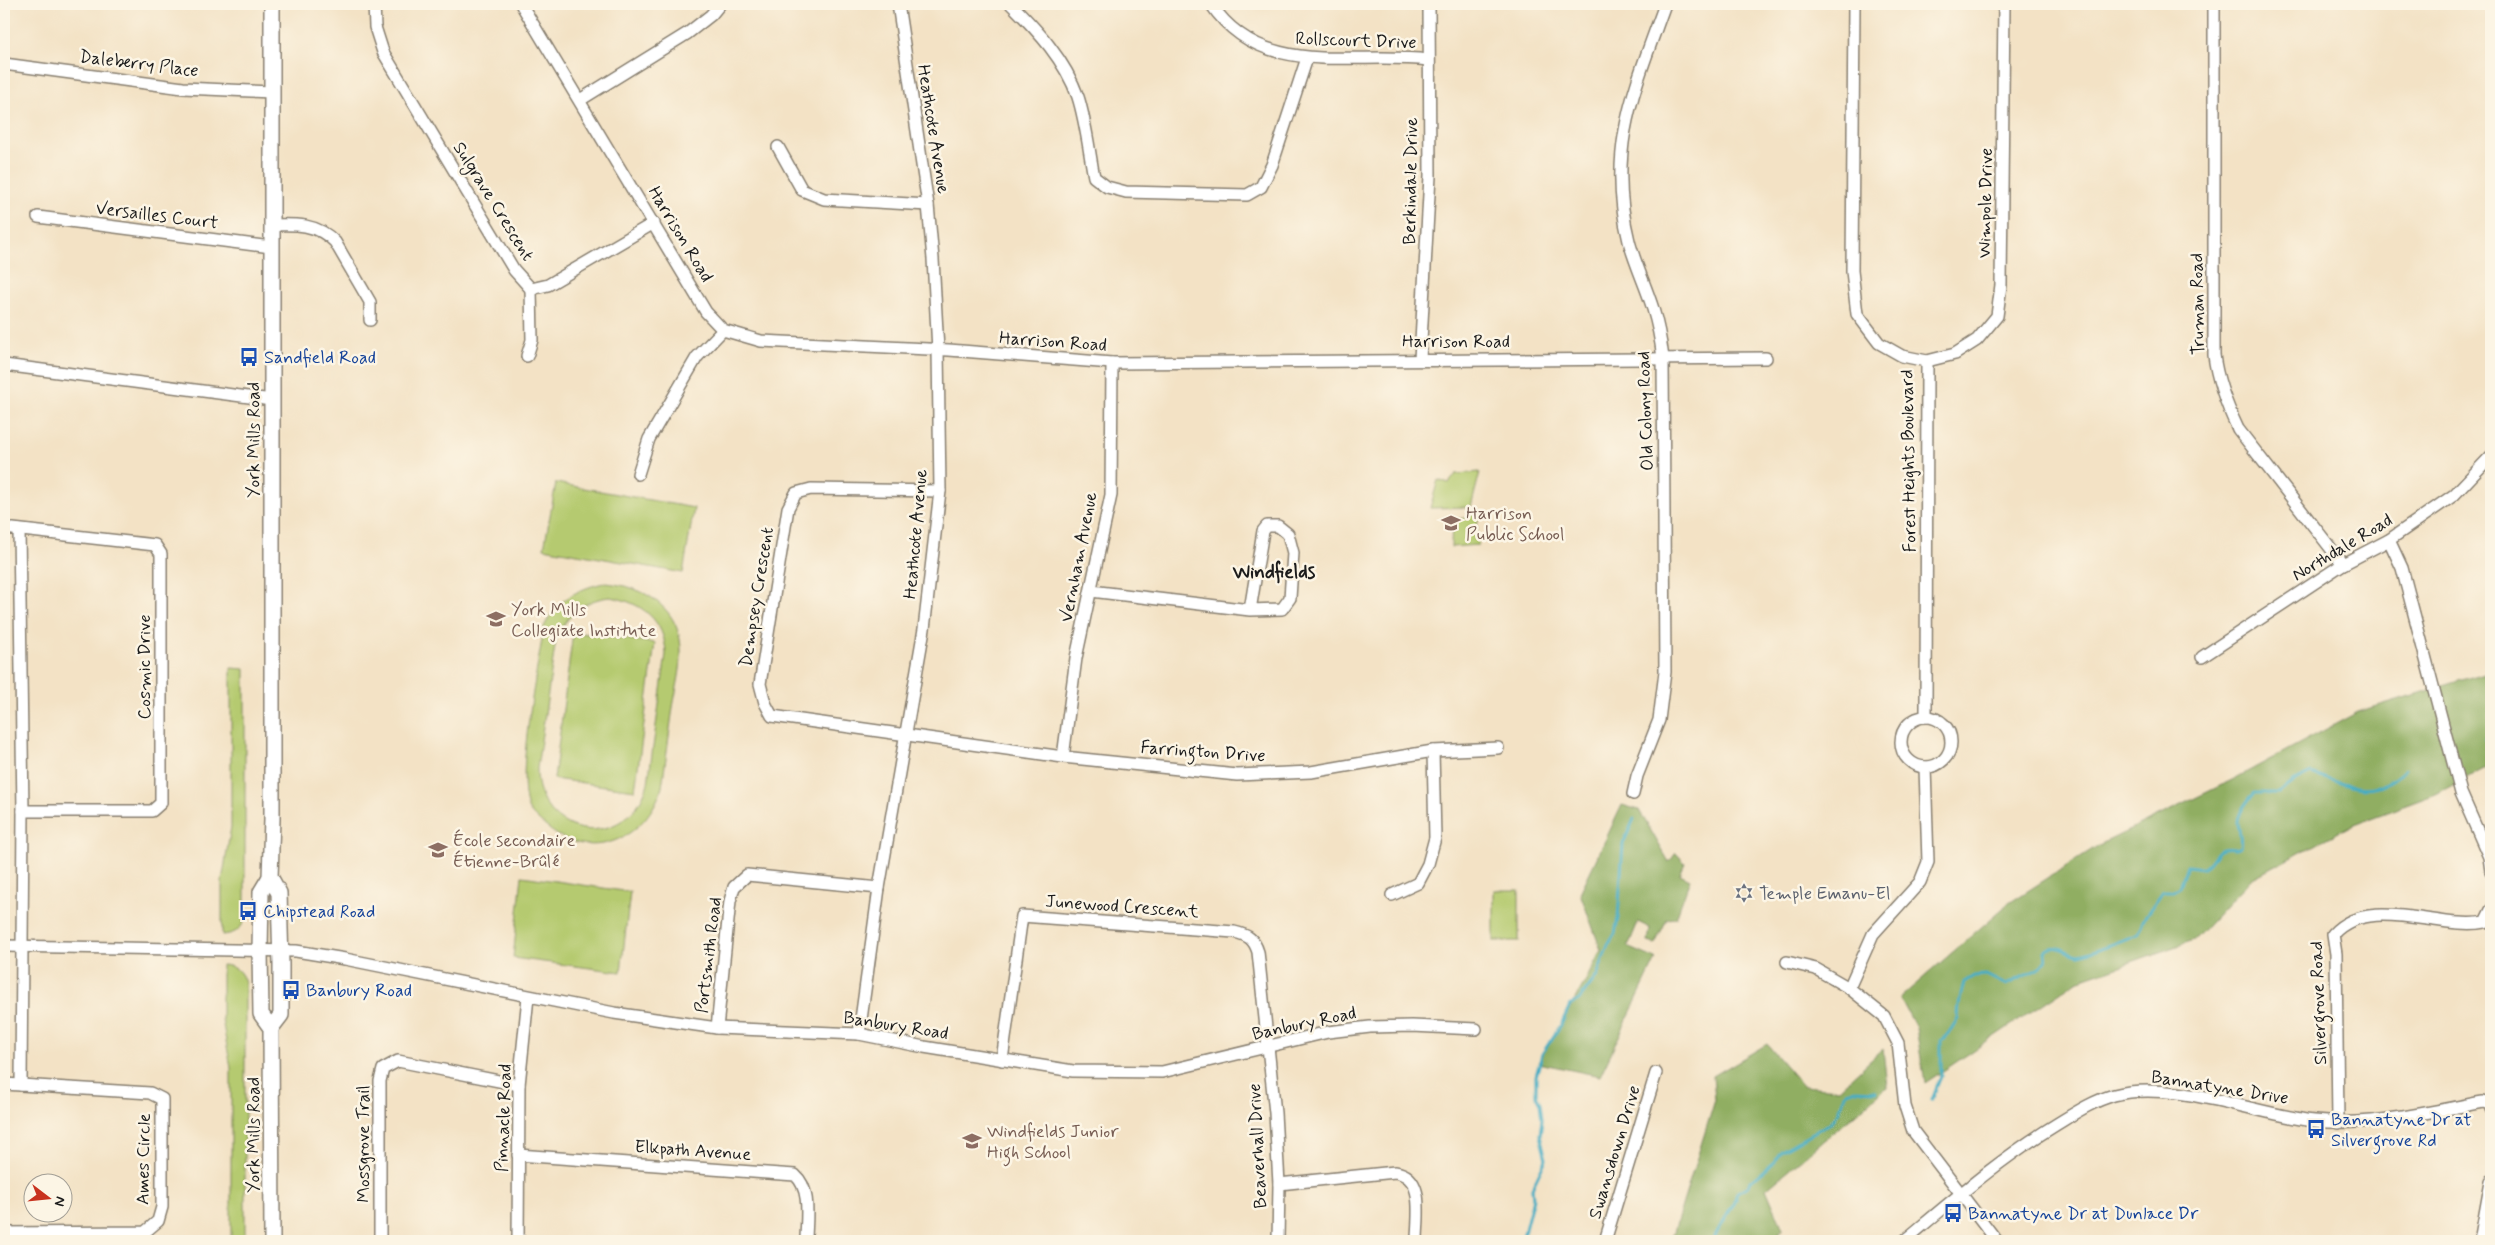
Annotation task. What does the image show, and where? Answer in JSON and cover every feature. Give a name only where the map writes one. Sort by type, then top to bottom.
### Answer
[{"type":"main road","name":"York Mills Road","points":[[271,1028],[281,1015],[279,893],[270,877],[272,4]]},
{"type":"main road","name":"York Mills Road","points":[[270,877],[261,892],[260,950],[261,1014],[271,1028],[272,1241]]},
{"type":"street","name":"Sulgrave Crescent","points":[[374,4],[375,27],[384,52],[514,270],[531,289],[548,285],[654,223]]},
{"type":"street","name":"Harrison Road","points":[[521,4],[706,312],[723,330],[761,341],[938,350],[1112,363],[1420,359],[1766,358]]},
{"type":"street","points":[[580,100],[688,33],[712,15],[720,4]]},
{"type":"street","name":"Heathcote Avenue","points":[[859,1034],[878,888],[924,628],[940,491],[938,350],[928,205],[898,4]]},
{"type":"street","points":[[1011,4],[1043,36],[1068,74],[1078,99],[1094,177],[1107,187],[1126,192],[1247,195],[1260,187],[1272,165],[1307,58]]},
{"type":"street","name":"Rollscourt Drive","points":[[1211,4],[1235,31],[1272,52],[1307,58],[1428,60]]},
{"type":"street","name":"Berkindale Drive","points":[[1420,359],[1430,176],[1429,4]]},
{"type":"street","name":"Old Colony Road","points":[[1633,794],[1637,776],[1659,720],[1665,672],[1663,358],[1654,311],[1630,243],[1622,210],[1620,169],[1626,120],[1665,4]]},
{"type":"street","name":"Forest Heights Boulevard","points":[[1854,4],[1852,271],[1857,314],[1879,343],[1902,356],[1927,361],[1926,717]]},
{"type":"street","name":"Wimpole Drive","points":[[1927,361],[1955,354],[1977,340],[1997,316],[2001,285],[2004,4]]},
{"type":"street","name":"Truman Road","points":[[2214,4],[2214,357],[2217,373],[2230,412],[2242,434],[2343,564]]},
{"type":"street","name":"Daleberry Place","points":[[4,64],[183,88],[272,92]]},
{"type":"street","points":[[778,147],[802,190],[824,199],[928,205]]},
{"type":"street","name":"Versailles Court","points":[[38,217],[271,247]]},
{"type":"street","points":[[271,225],[308,226],[327,234],[335,242],[370,302],[370,320]]},
{"type":"street","points":[[527,356],[532,340],[531,289]]},
{"type":"street","points":[[638,474],[649,439],[692,365],[697,357],[723,330]]},
{"type":"street","name":"Vernham Avenue","points":[[1063,757],[1076,658],[1111,495],[1112,363]]},
{"type":"street","points":[[4,365],[272,400]]},
{"type":"street","name":"Northdale Road","points":[[2202,657],[2343,564],[2389,540],[2454,495],[2491,456]]},
{"type":"street","name":"Dempsey Crescent","points":[[905,734],[772,716],[765,703],[760,684],[788,508],[796,493],[811,489],[940,491]]},
{"type":"street","points":[[1091,590],[1250,610],[1282,609],[1290,598],[1293,554],[1288,534],[1278,526],[1267,526],[1263,531],[1250,610]]},
{"type":"street","name":"Cosmic Drive","points":[[4,528],[130,544],[145,543],[155,545],[161,554],[161,803],[152,811],[23,811]]},
{"type":"street","points":[[19,530],[23,811],[21,1084]]},
{"type":"street","points":[[2389,540],[2402,568],[2461,793],[2489,857],[2491,871]]},
{"type":"street","points":[[1926,717],[1942,723],[1948,730],[1951,742],[1945,759],[1938,764],[1925,767],[1911,762],[1906,757],[1901,743],[1905,728],[1917,718],[1926,717]]},
{"type":"street","name":"Farrington Drive","points":[[905,734],[1063,757],[1238,775],[1311,772],[1433,751],[1498,748]]},
{"type":"street","points":[[1392,895],[1418,884],[1433,846],[1435,838],[1433,751]]},
{"type":"street","points":[[1849,988],[1873,934],[1920,882],[1928,862],[1925,767]]},
{"type":"street","name":"Portsmith Road","points":[[717,1028],[730,901],[734,887],[747,875],[878,888]]},
{"type":"street","name":"Silvergrove Road","points":[[2338,1122],[2336,954],[2333,934],[2340,926],[2370,917],[2400,915],[2473,925],[2485,922],[2491,910]]},
{"type":"street","name":"Junewood Crescent","points":[[1002,1060],[1022,916],[1246,934],[1255,942],[1258,952],[1267,1048]]},
{"type":"street","points":[[4,946],[260,950]]},
{"type":"street","name":"Banbury Road","points":[[260,950],[281,950],[345,959],[614,1013],[717,1028],[859,1034],[1073,1071],[1162,1072],[1328,1032],[1370,1027],[1412,1026],[1476,1029]]},
{"type":"street","points":[[1787,962],[1816,968],[1849,988],[1884,1016],[1898,1043],[1905,1106],[1913,1131],[1997,1241]]},
{"type":"street","name":"Pinnacle Road","points":[[518,1241],[519,1085],[528,997]]},
{"type":"street","name":"Beaverhall Drive","points":[[1267,1048],[1275,1113],[1279,1184],[1278,1241]]},
{"type":"street","name":"Mossgrove Trail","points":[[380,1241],[380,1081],[383,1069],[398,1061],[519,1085]]},
{"type":"street","name":"Swansdown Drive","points":[[1605,1241],[1656,1072]]},
{"type":"street","name":"Ames Circle","points":[[4,1084],[150,1092],[162,1099],[162,1207],[158,1221],[145,1232],[4,1233]]},
{"type":"street","name":"Bannatyne Drive","points":[[1904,1241],[2023,1144],[2092,1103],[2115,1095],[2161,1091],[2312,1120],[2338,1122],[2368,1122],[2483,1102],[2490,1104],[2491,1109]]},
{"type":"street","name":"Elkpath Avenue","points":[[518,1155],[795,1175],[804,1182],[806,1241]]},
{"type":"street","points":[[1279,1184],[1394,1172],[1406,1174],[1413,1182],[1417,1192],[1417,1241]]},
{"type":"street","points":[[2480,1241],[2491,1182]]},
{"type":"green space","points":[[1480,472],[1471,507],[1430,508],[1438,480],[1449,483],[1456,474]]},
{"type":"green space","points":[[556,483],[694,508],[683,573],[544,548]]},
{"type":"green space","points":[[1476,514],[1479,517],[1477,524],[1478,545],[1451,547],[1452,519],[1468,518],[1469,515]]},
{"type":"green space","points":[[604,583],[619,585],[633,589],[658,602],[668,613],[675,625],[680,639],[681,661],[662,787],[655,805],[644,820],[632,831],[617,840],[601,844],[584,844],[566,839],[549,829],[532,814],[528,808],[525,792],[524,771],[529,720],[544,627],[554,610],[561,603],[576,593]],"holes":[[[610,597],[621,599],[641,608],[649,615],[656,622],[665,642],[666,654],[648,783],[637,805],[622,820],[604,828],[584,829],[566,823],[551,811],[540,792],[537,768],[556,639],[565,623],[584,605],[591,601]]]},
{"type":"green space","points":[[573,632],[655,643],[635,790],[554,779]]},
{"type":"green space","points":[[231,668],[245,669],[245,917],[237,931],[222,935],[222,881],[231,827]]},
{"type":"green space","points":[[2491,671],[2491,767],[2483,769],[2436,794],[2352,825],[2251,879],[2194,940],[2077,981],[1925,1083],[1916,1028],[1900,998],[2009,903],[2099,845],[2232,780],[2358,712]]},
{"type":"green space","points":[[1622,805],[1639,810],[1669,862],[1676,853],[1685,863],[1680,874],[1690,879],[1676,918],[1667,919],[1655,944],[1648,942],[1650,928],[1638,922],[1628,947],[1656,959],[1600,1076],[1538,1063],[1586,980],[1601,950],[1580,893]]},
{"type":"green space","points":[[522,876],[630,892],[621,972],[513,958]]},
{"type":"green space","points":[[1494,890],[1519,890],[1519,941],[1494,941]]},
{"type":"green space","points":[[222,965],[237,969],[245,983],[245,1241],[231,1241],[231,1068],[222,1019]]},
{"type":"green space","points":[[1767,1044],[1803,1086],[1839,1089],[1883,1049],[1887,1087],[1766,1189],[1783,1229],[1772,1241],[1671,1241],[1715,1100],[1713,1076]]},
{"type":"waterway","points":[[2485,739],[2491,739]]},
{"type":"waterway","points":[[1932,1099],[1941,1076],[1941,1040],[1958,1019],[1964,982],[1974,976],[1986,975],[2006,985],[2040,968],[2046,959],[2045,951],[2050,949],[2058,948],[2078,955],[2137,934],[2146,915],[2163,891],[2173,891],[2180,887],[2187,866],[2204,868],[2219,851],[2240,847],[2241,837],[2238,819],[2244,806],[2255,793],[2279,793],[2295,781],[2311,773],[2360,788],[2371,787],[2383,785],[2394,779],[2405,769]]},
{"type":"waterway","points":[[1522,1241],[1533,1198],[1532,1188],[1546,1159],[1540,1135],[1542,1120],[1540,1103],[1536,1095],[1536,1076],[1542,1054],[1561,1025],[1570,1005],[1579,1000],[1597,976],[1608,945],[1615,934],[1618,918],[1623,844],[1634,819]]},
{"type":"waterway","points":[[1713,1241],[1733,1205],[1737,1192],[1749,1186],[1751,1181],[1774,1162],[1781,1151],[1830,1123],[1838,1113],[1846,1092],[1854,1090],[1876,1091]]},
{"type":"place","name":"Sandfield Road","points":[[249,357]]},
{"type":"place","name":"Harrison Public School","points":[[1451,523]]},
{"type":"place","name":"York Mills Collegiate Institute","points":[[496,619]]},
{"type":"place","name":"École secondaire Étienne-Brûlé","points":[[438,850]]},
{"type":"place","name":"Temple Emanu-El","points":[[1744,893]]},
{"type":"place","name":"Chipstead Road","points":[[248,911]]},
{"type":"place","name":"Banbury Road","points":[[291,990]]},
{"type":"place","name":"Bannatyne Dr at Silvergrove Rd","points":[[2316,1129]]},
{"type":"place","name":"Windfields Junior High School","points":[[972,1141]]},
{"type":"place","name":"Bannatyne Dr at Dunlace Dr","points":[[1953,1213]]},
{"type":"district","name":"Windfields","points":[[1274,571]]}]
